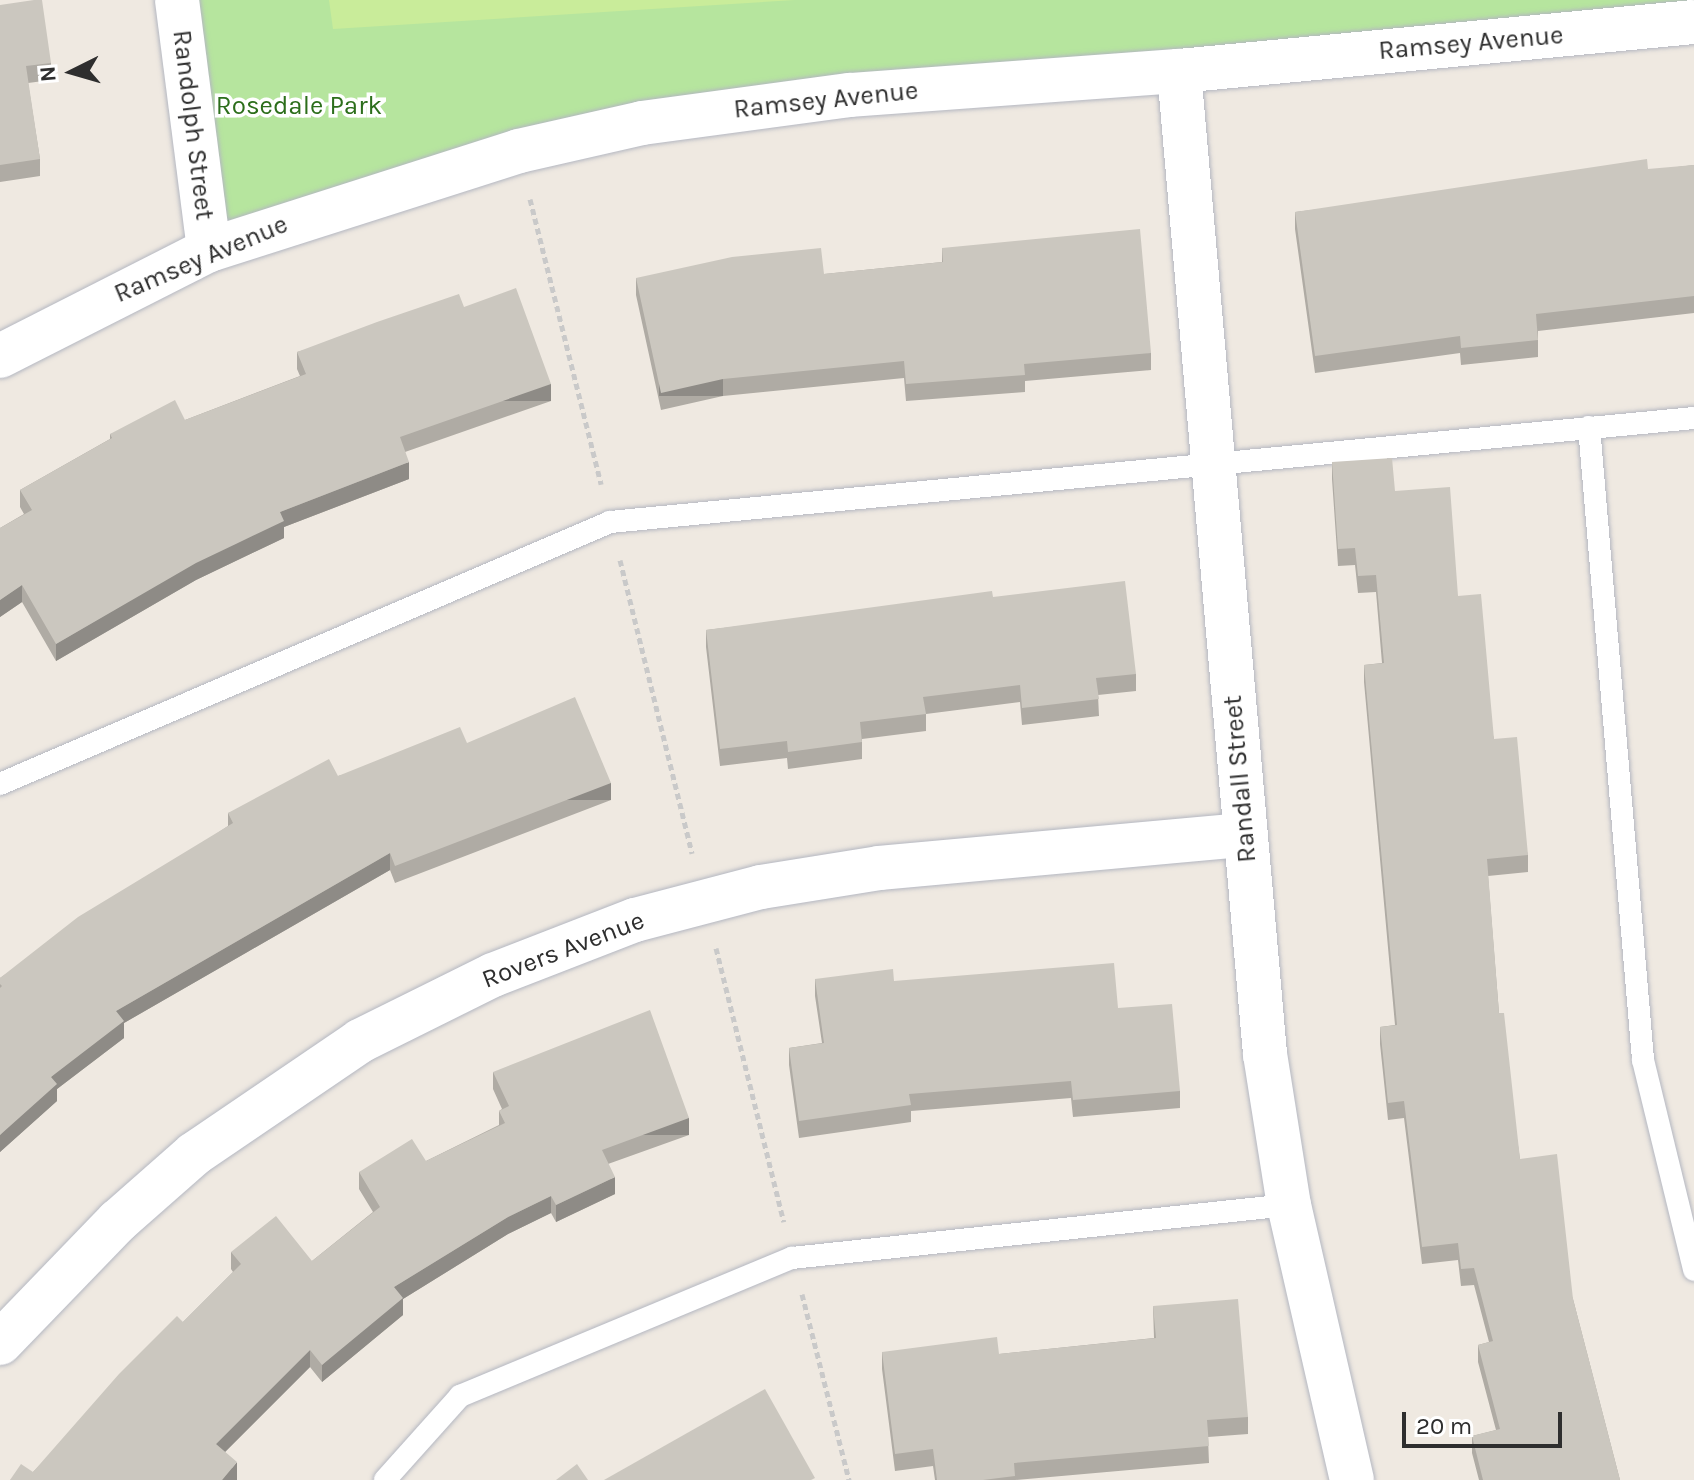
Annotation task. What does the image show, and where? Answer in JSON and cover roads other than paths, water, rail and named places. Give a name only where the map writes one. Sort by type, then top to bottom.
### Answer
[{"type":"street","name":"Randolph Street","points":[[177,0],[209,250]]},
{"type":"street","name":"Ramsey Avenue","points":[[0,356],[209,250],[519,151],[642,123],[850,95],[1179,71],[1694,22]]},
{"type":"street","name":"Randall Street","points":[[1179,71],[1263,1039],[1289,1205],[1352,1480]]},
{"type":"street","name":"Rovers Avenue","points":[[0,1343],[118,1221],[194,1154],[360,1041],[493,975],[635,920],[761,887],[879,868],[1244,835]]},
{"type":"lane","points":[[0,784],[610,522],[1694,418]]},
{"type":"lane","points":[[1589,427],[1643,1060],[1694,1270]]},
{"type":"lane","points":[[385,1480],[460,1396],[792,1258],[1289,1205]]},
{"type":"park label","name":"Rosedale Park","points":[[299,106]]}]
